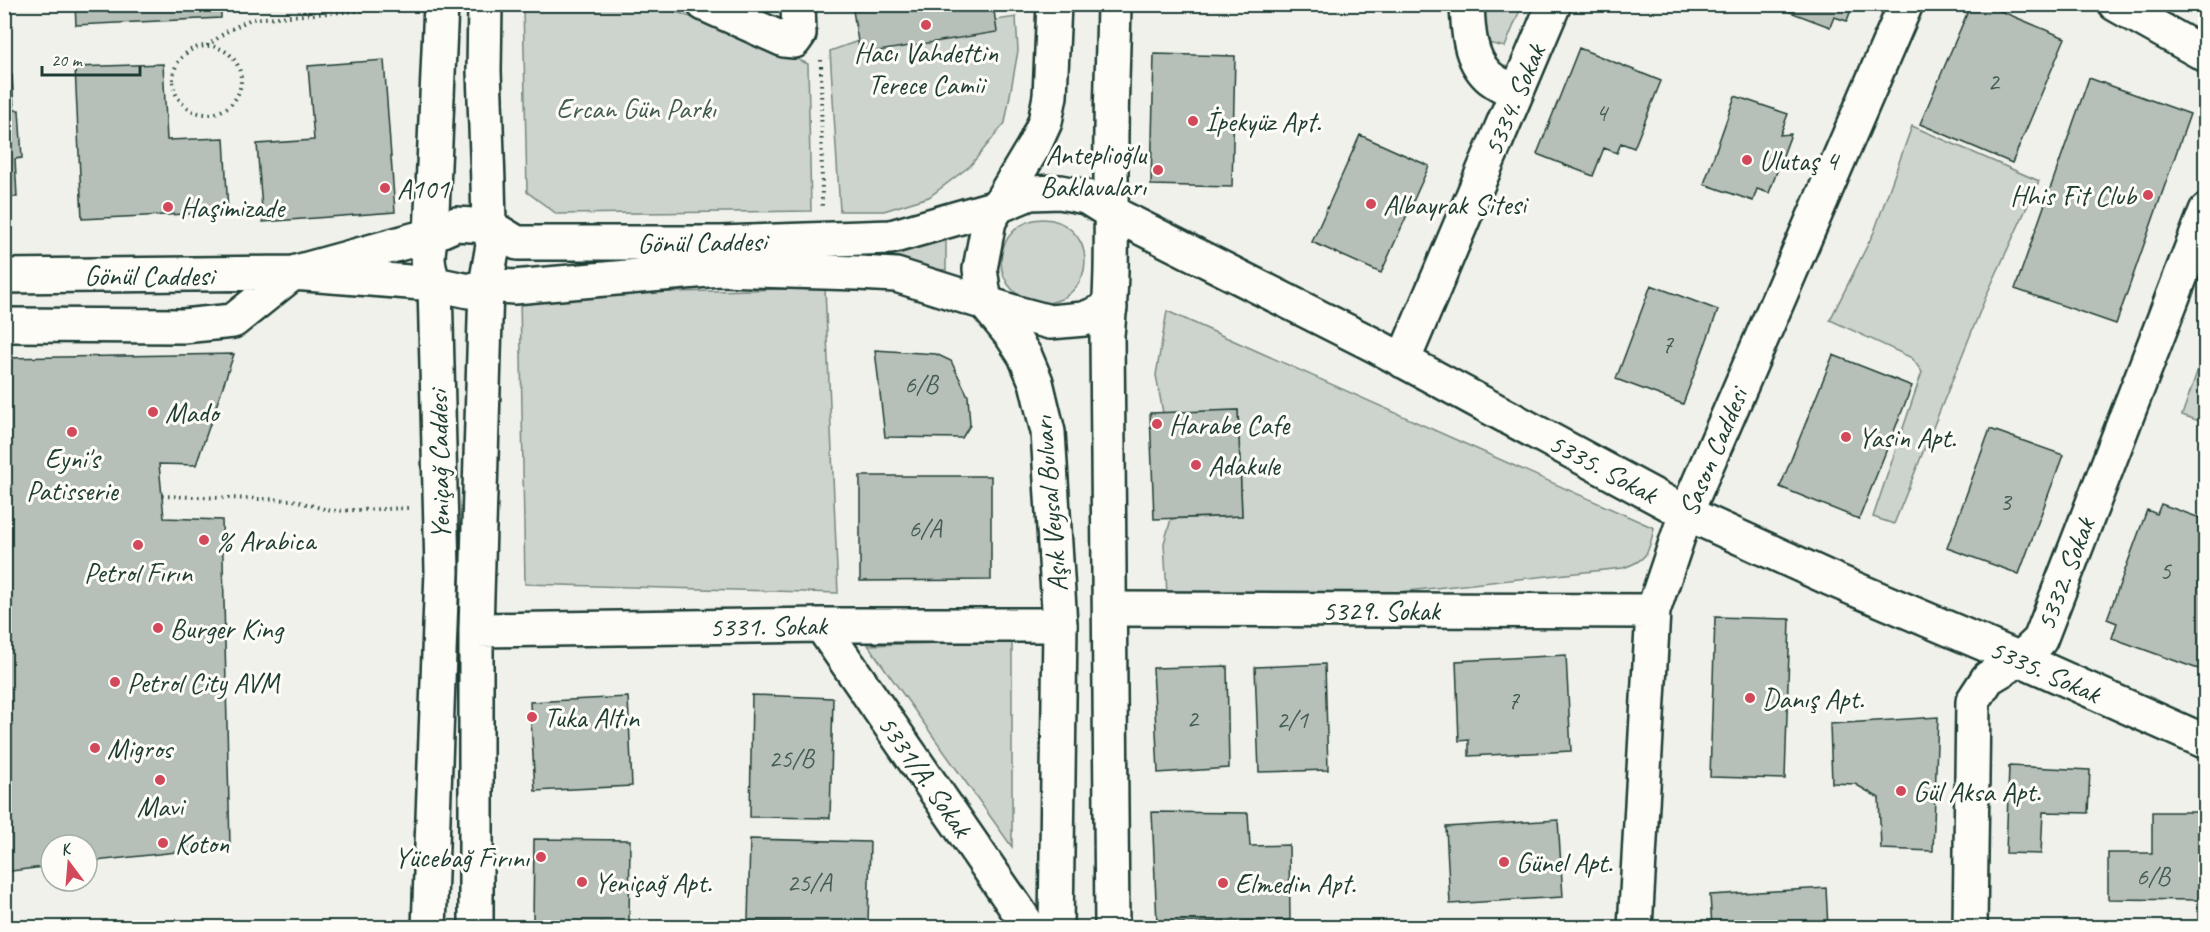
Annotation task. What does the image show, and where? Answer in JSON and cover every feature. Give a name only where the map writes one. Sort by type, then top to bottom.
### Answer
[{"type":"street","name":"Yeniçağ Caddesi","points":[[476,927],[476,630],[486,285],[493,245],[489,226],[484,71],[485,4]]},
{"type":"street","points":[[704,4],[784,40],[794,41],[799,34],[798,4]]},
{"type":"street","points":[[985,303],[980,269],[989,221],[1034,146],[1045,122],[1050,96],[1054,4]]},
{"type":"street","name":"Aşık Veysal Bulvarı","points":[[1112,927],[1107,347],[1112,213],[1110,175],[1114,4]]},
{"type":"street","points":[[1467,4],[1468,28],[1475,58],[1488,77],[1516,93]]},
{"type":"street","name":"5334. Sokak","points":[[1403,361],[1554,4]]},
{"type":"street","name":"Sason Caddesi","points":[[1635,927],[1653,611],[1686,513],[1906,4]]},
{"type":"street","points":[[2115,4],[2205,55]]},
{"type":"street","name":"Yeniçağ Caddesi","points":[[429,927],[442,571],[435,284],[429,271],[427,256],[431,235],[441,5]]},
{"type":"street","name":"Gönül Caddesi","points":[[293,273],[431,235],[456,224],[489,226],[517,243],[720,243],[891,237],[996,207],[1030,193],[1060,192],[1086,197],[1112,213]]},
{"type":"street","name":"5332. Sokak","points":[[1970,927],[1973,701],[1988,678],[2020,659],[2040,640],[2205,211]]},
{"type":"street","name":"5335. Sokak","points":[[1112,213],[1403,361],[1686,513],[2205,742]]},
{"type":"street","name":"Gönül Caddesi","points":[[4,276],[293,273],[435,284],[469,291],[486,285],[513,287],[719,269],[858,273],[896,275],[1050,322],[1084,319],[1110,308]]},
{"type":"street","points":[[4,325],[183,326],[233,321],[293,273]]},
{"type":"street","name":"Aşık Veysal Bulvarı","points":[[985,303],[1025,356],[1036,382],[1048,432],[1060,625],[1056,927]]},
{"type":"street","name":"5329. Sokak","points":[[1110,609],[1653,611]]},
{"type":"street","name":"5331. Sokak","points":[[476,630],[821,625],[1060,625]]},
{"type":"street","name":"5331/A. Sokak","points":[[821,625],[1030,927]]},
{"type":"path","points":[[361,4],[367,10]]},
{"type":"path","points":[[207,46],[217,47],[234,60],[241,80],[239,91],[226,108],[204,114],[192,111],[176,95],[172,83],[178,61],[187,52],[196,47],[207,46],[225,32],[251,19],[441,5]]},
{"type":"path","points":[[821,52],[822,239]]},
{"type":"path","points":[[162,496],[292,500],[331,511],[440,507]]},
{"type":"green space","name":"Ercan Gün Parkı","points":[[523,5],[657,5],[752,39],[808,64],[811,211],[557,214],[527,192]]},
{"type":"green space","points":[[1483,5],[1522,5],[1505,47],[1483,42]]},
{"type":"green space","points":[[1016,17],[1018,51],[1005,123],[970,166],[929,197],[884,211],[840,211],[830,51],[858,41]]},
{"type":"green space","points":[[1912,126],[2039,181],[1987,294],[1894,524],[1873,517],[1922,372],[1912,358],[1830,320],[1874,232]]},
{"type":"green space","points":[[1043,219],[1059,222],[1073,231],[1082,245],[1085,261],[1082,277],[1073,291],[1059,300],[1043,303],[1027,300],[1013,291],[1004,277],[1001,261],[1004,245],[1013,231],[1027,222]]},
{"type":"green space","points":[[946,236],[946,270],[846,263],[815,252]]},
{"type":"green space","points":[[825,288],[838,593],[525,584],[520,296]]},
{"type":"green space","points":[[1167,311],[1654,528],[1649,549],[1638,562],[1623,568],[1398,592],[1167,594],[1164,543],[1171,519],[1242,516],[1238,410],[1163,413],[1156,375]]},
{"type":"green space","points":[[2205,349],[2205,423],[2182,415]]},
{"type":"green space","points":[[1012,641],[1012,847],[868,645]]},
{"type":"green space","points":[[1989,926],[2129,927],[1989,928]]},
{"type":"building","points":[[75,4],[221,4],[221,18],[76,25]]},
{"type":"building","name":"Hacı Vahdettin Terece Camii","points":[[852,4],[993,4],[997,32],[860,54]]},
{"type":"building","points":[[1769,4],[1853,4],[1847,21],[1834,17],[1830,27]]},
{"type":"building","points":[[1971,4],[1984,4],[2065,38],[2012,163],[1920,124]]},
{"type":"building","points":[[1579,48],[1661,81],[1634,148],[1621,143],[1617,153],[1604,148],[1593,176],[1537,154]]},
{"type":"building","name":"İpekyüz Apt.","points":[[1154,54],[1235,56],[1232,187],[1151,185]]},
{"type":"building","points":[[384,60],[395,212],[263,222],[257,144],[314,140],[308,66]]},
{"type":"building","points":[[163,64],[167,140],[224,138],[228,212],[82,219],[75,67]]},
{"type":"building","points":[[12,75],[14,110],[19,110],[22,158],[15,159],[17,197],[4,197],[4,76]]},
{"type":"building","points":[[2089,78],[2190,114],[2116,324],[2015,289]]},
{"type":"building","name":"Ulutaş 4","points":[[1735,96],[1788,114],[1780,135],[1791,134],[1769,193],[1757,189],[1753,201],[1704,184]]},
{"type":"building","name":"Albayrak Sitesi","points":[[1360,135],[1429,166],[1381,273],[1312,242]]},
{"type":"building","points":[[1651,285],[1718,310],[1683,404],[1616,379]]},
{"type":"building","points":[[875,350],[936,354],[951,361],[968,396],[970,425],[962,438],[885,437]]},
{"type":"building","name":"Petrol City AVM","points":[[234,354],[196,465],[159,464],[164,518],[222,520],[230,846],[99,861],[99,833],[39,833],[39,868],[4,872],[4,358]]},
{"type":"building","name":"Yasin Apt.","points":[[1833,355],[1912,386],[1859,519],[1780,487]]},
{"type":"building","name":"Adakule","points":[[1238,410],[1242,516],[1154,519],[1150,413]]},
{"type":"building","points":[[1990,429],[2063,455],[2019,574],[1947,548]]},
{"type":"building","points":[[860,476],[991,476],[991,580],[860,581]]},
{"type":"building","points":[[2161,504],[2206,520],[2206,658],[2202,657],[2198,669],[2112,638],[2117,623],[2107,619],[2147,510],[2157,514]]},
{"type":"building","name":"Danış Apt.","points":[[1715,617],[1790,619],[1785,779],[1710,777]]},
{"type":"building","points":[[1566,655],[1571,751],[1469,756],[1469,740],[1459,741],[1456,661]]},
{"type":"building","points":[[1325,664],[1328,770],[1259,772],[1255,667]]},
{"type":"building","points":[[1227,666],[1229,768],[1158,773],[1153,668]]},
{"type":"building","points":[[752,695],[833,698],[830,818],[750,817]]},
{"type":"building","points":[[628,697],[632,786],[535,791],[530,702]]},
{"type":"building","name":"Gül Aksa Apt.","points":[[1938,717],[1933,851],[1881,849],[1879,798],[1855,784],[1832,783],[1830,724]]},
{"type":"building","points":[[2009,766],[2090,770],[2088,813],[2043,812],[2041,854],[2006,853]]},
{"type":"building","name":"Elmedin Apt.","points":[[1152,812],[1248,813],[1250,846],[1289,845],[1290,920],[1157,923]]},
{"type":"building","points":[[2152,812],[2199,812],[2199,900],[2108,899],[2108,853],[2152,853]]},
{"type":"building","name":"Günel Apt.","points":[[1558,820],[1563,897],[1450,904],[1446,827]]},
{"type":"building","name":"Yeniçağ Apt.","points":[[534,839],[630,840],[629,924],[533,924]]},
{"type":"building","points":[[750,839],[870,842],[868,924],[748,921]]},
{"type":"building","points":[[1826,888],[1828,928],[1712,928],[1710,895]]},
{"type":"place","name":"Hacı Vahdettin Terece Camii","points":[[926,25]]},
{"type":"place","name":"İpekyüz Apt.","points":[[1193,121]]},
{"type":"place","name":"Ulutaş 4","points":[[1747,160]]},
{"type":"place","name":"Anteplioğlu Baklavaları","points":[[1158,170]]},
{"type":"place","name":"A101","points":[[385,188]]},
{"type":"place","name":"Hhis Fit Club","points":[[2148,195]]},
{"type":"place","name":"Albayrak Sitesi","points":[[1371,204]]},
{"type":"place","name":"Haşimizade","points":[[168,207]]},
{"type":"place","name":"Mado","points":[[153,412]]},
{"type":"place","name":"Harabe Cafe","points":[[1157,424]]},
{"type":"place","name":"Eyni's Patisserie","points":[[72,432]]},
{"type":"place","name":"Yasin Apt.","points":[[1846,437]]},
{"type":"place","name":"Adakule","points":[[1196,465]]},
{"type":"place","name":"% Arabica","points":[[204,540]]},
{"type":"place","name":"Petrol Fırın","points":[[138,545]]},
{"type":"place","name":"Burger King","points":[[158,628]]},
{"type":"place","name":"Petrol City AVM","points":[[115,682]]},
{"type":"place","name":"Danış Apt.","points":[[1750,698]]},
{"type":"place","name":"Tuka Altın","points":[[532,717]]},
{"type":"place","name":"Migros","points":[[95,748]]},
{"type":"place","name":"Mavi","points":[[160,780]]},
{"type":"place","name":"Gül Aksa Apt.","points":[[1901,791]]},
{"type":"place","name":"Koton","points":[[163,843]]},
{"type":"place","name":"Yücebağ Fırını","points":[[541,857]]},
{"type":"place","name":"Günel Apt.","points":[[1504,862]]},
{"type":"place","name":"Yeniçağ Apt.","points":[[582,882]]},
{"type":"place","name":"Elmedin Apt.","points":[[1223,883]]}]
